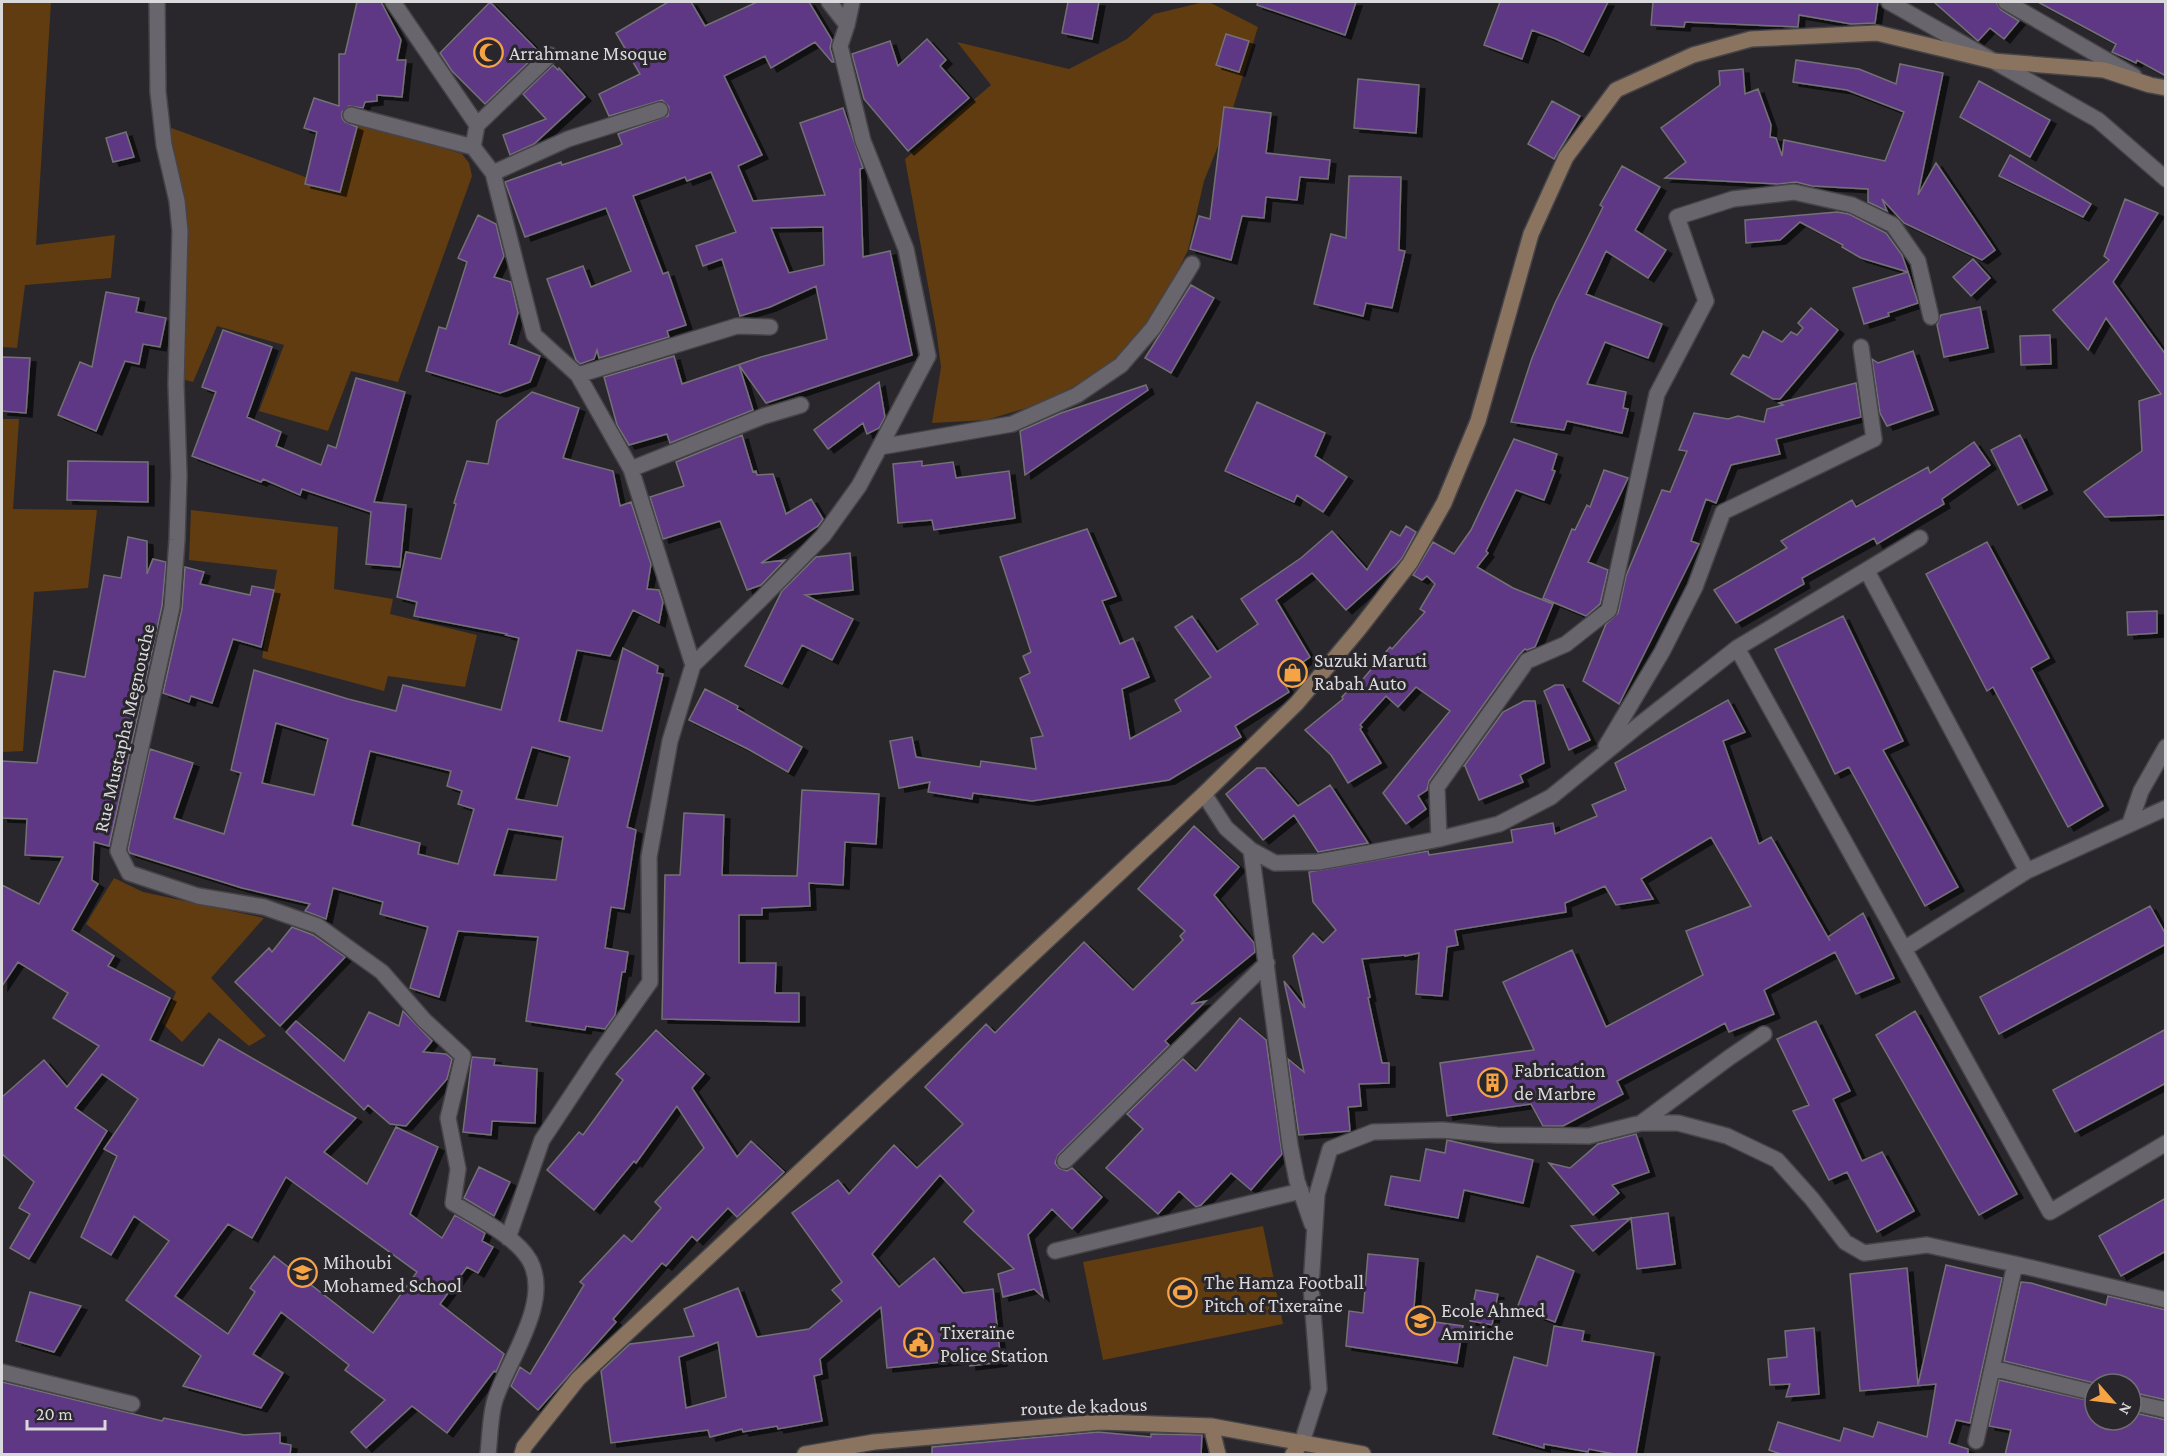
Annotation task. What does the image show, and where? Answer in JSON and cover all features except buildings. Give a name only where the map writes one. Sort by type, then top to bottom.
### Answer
[{"type":"main road","points":[[522,1455],[524,1447],[578,1379],[1204,794],[1297,703],[1359,629],[1410,563],[1444,503],[1478,421],[1531,234],[1566,157],[1616,90],[1693,55],[1751,39],[1877,33],[1993,61],[2104,70],[2166,88]]},
{"type":"main road","name":"route de kadous","points":[[806,1455],[874,1442],[1101,1422],[1211,1426],[1363,1455]]},
{"type":"main road","points":[[1211,1426],[1218,1455]]},
{"type":"main road","points":[[1293,1455],[1302,1442]]},
{"type":"street","name":"Rue Mustapha Megnouche","points":[[156,2],[158,92],[164,145],[177,201],[180,231],[176,384],[179,475],[177,540],[172,607],[118,851],[129,873],[198,896],[264,907],[318,926],[382,972],[424,1020],[463,1056],[448,1118],[458,1169],[453,1203],[517,1245],[530,1262],[537,1282],[535,1304],[494,1402],[488,1455]]},
{"type":"street","points":[[393,2],[477,125]]},
{"type":"street","points":[[829,2],[847,26]]},
{"type":"street","points":[[508,1238],[542,1140],[650,982],[649,857],[670,741],[693,665],[823,536],[859,486],[928,356],[906,249],[863,141],[840,46],[852,2]]},
{"type":"street","points":[[1889,2],[2098,120],[2166,179]]},
{"type":"street","points":[[2006,2],[2150,85]]},
{"type":"street","points":[[473,147],[477,125],[550,56]]},
{"type":"street","points":[[493,173],[568,139],[660,110]]},
{"type":"street","points":[[351,115],[473,147],[493,173],[534,335],[578,375],[631,469],[693,665]]},
{"type":"street","points":[[1439,840],[1437,787],[1527,661],[1566,644],[1609,610],[1657,394],[1706,301],[1677,217],[1733,199],[1794,192],[1852,206],[1893,225],[1918,261],[1931,317]]},
{"type":"street","points":[[880,447],[1012,424],[1077,395],[1121,365],[1153,328],[1192,264]]},
{"type":"street","points":[[578,375],[737,326],[770,327]]},
{"type":"street","points":[[1600,756],[1662,652],[1690,597],[1724,512],[1874,440],[1861,347]]},
{"type":"street","points":[[631,469],[764,416],[801,405]]},
{"type":"street","points":[[1204,794],[1226,828],[1251,850],[1275,863],[1318,861],[1439,840],[1499,824],[1551,797],[1737,648],[1920,537]]},
{"type":"street","points":[[1867,571],[2026,871]]},
{"type":"street","points":[[1737,648],[2050,1212],[2166,1143]]},
{"type":"street","points":[[2130,823],[2141,791],[2166,747]]},
{"type":"street","points":[[1904,949],[2026,871],[2166,808]]},
{"type":"street","points":[[1251,850],[1290,1145],[1300,1191],[1314,1232]]},
{"type":"street","points":[[1065,1161],[1267,963]]},
{"type":"street","points":[[1641,1123],[1764,1034]]},
{"type":"street","points":[[1302,1442],[1319,1389],[1311,1286],[1317,1194],[1330,1149],[1373,1131],[1442,1130],[1497,1136],[1589,1136],[1641,1123],[1678,1123],[1727,1136],[1777,1160],[1812,1199],[1845,1242],[1864,1253],[1927,1245],[2166,1300]]},
{"type":"street","points":[[1055,1251],[1300,1191]]},
{"type":"street","points":[[1976,1441],[2014,1264]]},
{"type":"street","points":[[1992,1368],[2083,1390]]},
{"type":"street","points":[[2,1372],[132,1404]]},
{"type":"street","points":[[2143,1405],[2166,1410]]},
{"type":"shaded area","points":[[2,2],[51,2],[36,245],[115,235],[111,278],[25,285],[17,348],[2,347]]},
{"type":"shaded area","points":[[1209,2],[1258,27],[1232,111],[1204,181],[1188,250],[1168,291],[1138,336],[1100,373],[1040,404],[986,420],[932,423],[941,367],[905,159],[991,85],[957,42],[1069,69],[1127,39],[1154,14]]},
{"type":"shaded area","points":[[352,119],[462,154],[469,163],[472,176],[398,382],[351,371],[328,431],[259,411],[284,345],[217,326],[193,382],[182,379],[166,126],[338,189]]},
{"type":"shaded area","points":[[2,419],[19,419],[13,509],[97,510],[88,588],[34,592],[23,751],[2,752]]},
{"type":"shaded area","points":[[191,510],[338,527],[334,589],[393,599],[390,614],[477,635],[465,687],[388,676],[384,691],[262,658],[277,570],[189,560]]},
{"type":"shaded area","points":[[114,878],[143,892],[264,918],[211,978],[266,1036],[249,1046],[209,1012],[182,1042],[162,1023],[176,992],[86,924]]},
{"type":"shaded area","name":"The Hamza Football Pitch of Tixeraïne","points":[[1263,1226],[1283,1324],[1103,1360],[1083,1262]]},
{"type":"place","name":"Arrahmane Msoque","points":[[488,53]]},
{"type":"place","name":"Suzuki Maruti Rabah Auto","points":[[1293,672]]},
{"type":"place","name":"Fabrication de Marbre","points":[[1493,1082]]},
{"type":"place","name":"Mihoubi Mohamed School","points":[[302,1273]]},
{"type":"place","name":"The Hamza Football Pitch of Tixeraïne","points":[[1183,1293]]},
{"type":"place","name":"Ecole Ahmed Amiriche","points":[[1420,1321]]},
{"type":"place","name":"Tixeraïne Police Station","points":[[919,1343]]}]
